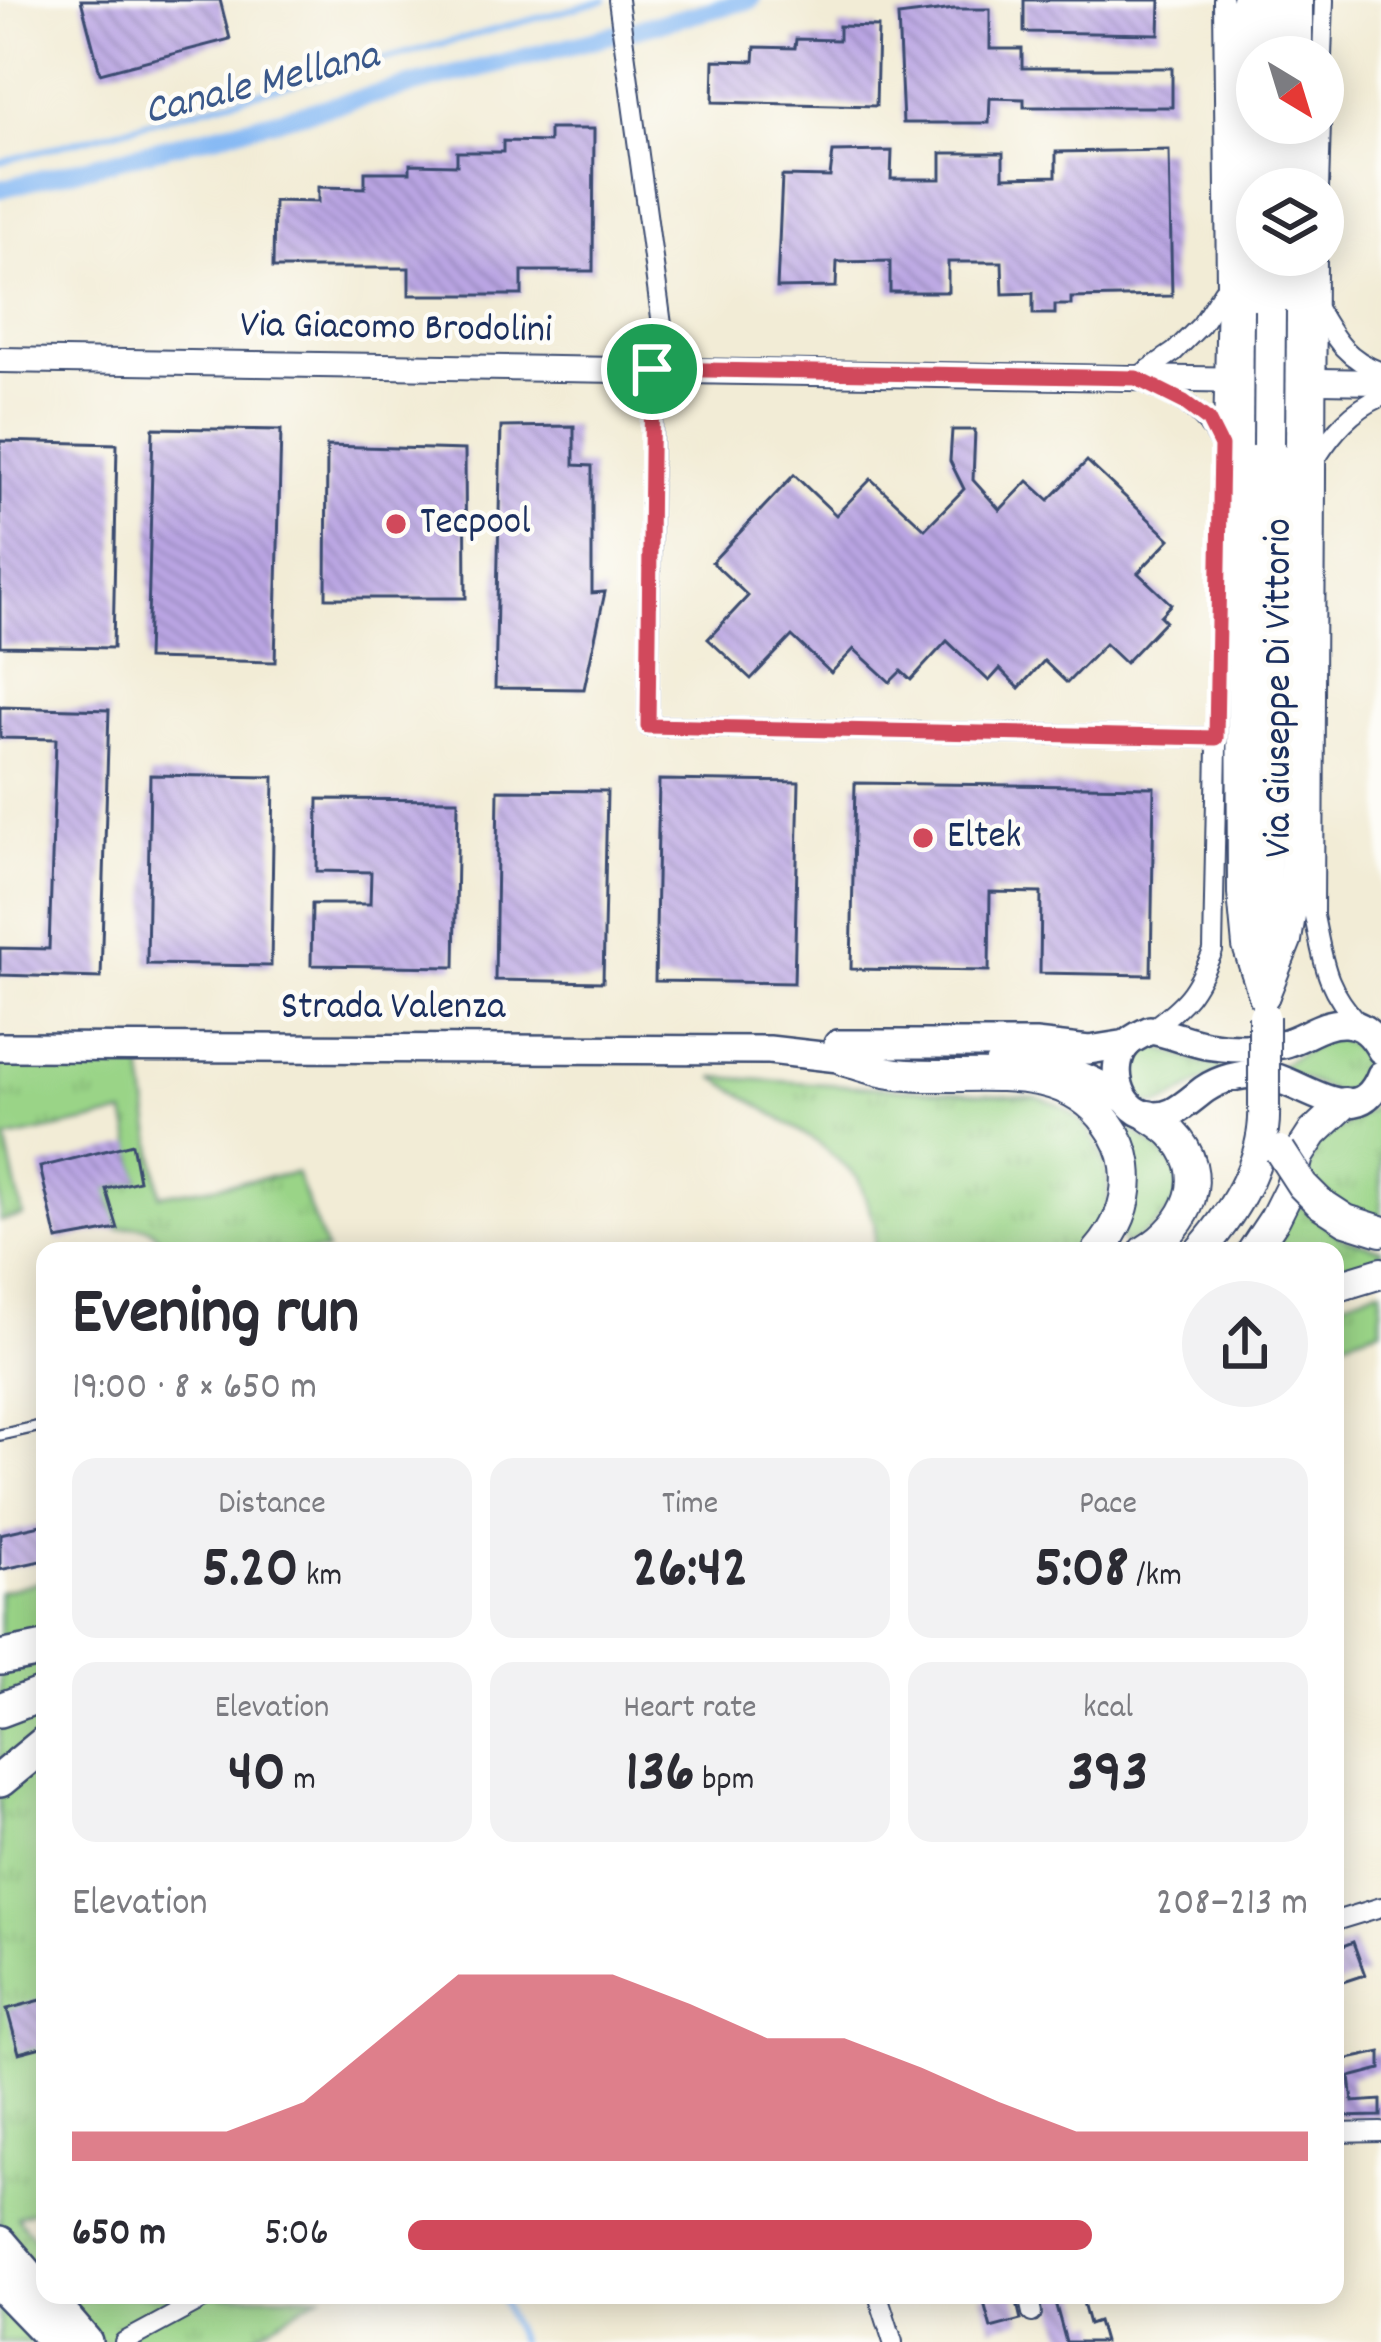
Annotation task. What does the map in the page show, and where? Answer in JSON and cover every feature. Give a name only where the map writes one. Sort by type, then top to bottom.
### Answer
[{"type":"highway","points":[[1247,0],[1232,381],[1243,893],[1248,946],[1264,1006]]},
{"type":"highway","points":[[1272,36],[1273,0]]},
{"type":"highway","points":[[1297,36],[1298,0]]},
{"type":"highway","points":[[1208,1242],[1247,1185],[1264,1110],[1270,276]]},
{"type":"highway","points":[[1264,1006],[1286,940],[1295,884],[1307,382],[1299,276]]},
{"type":"highway","points":[[846,1060],[892,1074],[1047,1082],[1078,1094],[1116,1134],[1125,1159],[1127,1184],[1121,1218],[1104,1242]]},
{"type":"highway","points":[[1259,1242],[1291,1186],[1298,1156],[1313,1132],[1345,1103]]},
{"type":"highway","points":[[1136,1107],[1172,1132],[1190,1167],[1190,1206],[1160,1242]]},
{"type":"highway","points":[[1264,1110],[1280,1151],[1302,1185],[1346,1220],[1381,1231]]},
{"type":"highway","points":[[1344,1284],[1381,1273]]},
{"type":"highway","points":[[0,1658],[36,1651]]},
{"type":"highway","points":[[0,1710],[36,1697]]},
{"type":"highway","points":[[0,1780],[36,1751]]},
{"type":"highway","points":[[0,2243],[36,2285]]},
{"type":"highway","points":[[0,2283],[57,2342]]},
{"type":"highway","points":[[52,2304],[85,2342]]},
{"type":"main road","name":"Strada Valenza","points":[[0,1047],[786,1051],[846,1043],[1034,1044],[1089,1050],[1138,1037],[1208,1046],[1286,1043],[1328,1025],[1347,1023],[1374,1038]]},
{"type":"main road","points":[[1138,1037],[1119,1059],[1118,1079],[1136,1107],[1167,1115],[1219,1082],[1254,1074],[1274,1076],[1324,1100],[1345,1103],[1365,1097],[1380,1082]]},
{"type":"main road","name":"Strada Valenza","points":[[786,1051],[846,1060],[1035,1064],[1072,1070],[1136,1107]]},
{"type":"street","name":"Via Giuseppe Di Vittorio","points":[[1138,1037],[1182,1007],[1213,951],[1221,446],[1232,381],[1222,0]]},
{"type":"street","points":[[1323,36],[1324,0]]},
{"type":"street","points":[[618,1],[660,369],[648,726],[1216,738]]},
{"type":"street","name":"Via Giuseppe Di Vittorio","points":[[1317,276],[1307,382],[1314,461],[1314,916],[1327,981],[1374,1038]]},
{"type":"street","points":[[1221,446],[1208,420],[1136,378],[1202,326],[1226,287]]},
{"type":"street","points":[[1316,307],[1337,343],[1360,364],[1381,371]]},
{"type":"street","name":"Via Giacomo Brodolini","points":[[0,360],[1381,382]]},
{"type":"street","points":[[1314,461],[1334,430],[1381,397]]},
{"type":"street","points":[[1344,1918],[1381,1907]]},
{"type":"street","points":[[1344,2133],[1381,2132]]},
{"type":"street","points":[[125,2341],[194,2304]]},
{"type":"street","points":[[881,2304],[893,2342]]},
{"type":"lane","points":[[0,1435],[36,1427]]},
{"type":"green space","points":[[1337,1038],[1361,1057],[1356,1087],[1339,1094],[1276,1067],[1325,1041]]},
{"type":"green space","points":[[1159,1048],[1201,1063],[1229,1065],[1168,1102],[1141,1102],[1127,1072],[1139,1055]]},
{"type":"green space","points":[[141,1060],[160,1195],[296,1173],[323,1242],[161,1242],[148,1228],[118,1229],[106,1189],[139,1180],[125,1114],[6,1139],[23,1216],[0,1221],[0,1062]]},
{"type":"green space","points":[[714,1077],[1036,1097],[1064,1108],[1094,1138],[1107,1176],[1108,1197],[1103,1217],[1088,1242],[874,1242],[875,1225],[858,1178],[820,1144]]},
{"type":"green space","points":[[1381,1103],[1381,1224],[1358,1218],[1306,1176],[1317,1142]]},
{"type":"green space","points":[[1124,1126],[1166,1156],[1179,1185],[1166,1215],[1131,1242],[1121,1239]]},
{"type":"green space","points":[[1297,1204],[1342,1238],[1381,1249],[1381,1265],[1344,1276],[1344,1242],[1274,1242]]},
{"type":"green space","points":[[1381,1288],[1381,1328],[1344,1341],[1344,1300]]},
{"type":"green space","points":[[36,1582],[36,2210],[17,2217],[36,2241],[36,2304],[306,2304],[243,2342],[0,2342],[0,1592]]},
{"type":"building","points":[[81,0],[220,0],[230,39],[100,73]]},
{"type":"building","points":[[1024,0],[1160,0],[1159,34],[1024,32]]},
{"type":"building","points":[[990,9],[990,49],[1022,49],[1022,68],[1172,68],[1172,107],[1024,107],[1024,99],[990,98],[989,123],[903,123],[898,16]]},
{"type":"building","points":[[839,26],[878,27],[876,106],[713,102],[714,60],[754,61],[755,47],[795,48],[796,39],[839,40]]},
{"type":"building","points":[[549,129],[594,129],[593,271],[522,271],[522,295],[409,295],[409,268],[273,268],[274,201],[318,202],[318,187],[365,188],[365,172],[410,172],[410,164],[457,165],[457,152],[503,152],[503,141],[549,142]]},
{"type":"building","points":[[1169,150],[1172,296],[1071,298],[1071,305],[1055,305],[1055,314],[1033,314],[1033,293],[1003,294],[1002,262],[948,262],[948,292],[890,292],[890,261],[837,262],[836,287],[777,288],[782,176],[830,177],[833,152],[892,151],[891,179],[941,179],[941,153],[1003,153],[1003,177],[1056,176],[1056,152]]},
{"type":"building","points":[[574,426],[574,465],[592,466],[592,593],[605,592],[584,689],[495,688],[501,427]]},
{"type":"building","points":[[153,428],[281,430],[275,662],[147,659]]},
{"type":"building","points":[[952,430],[975,430],[973,480],[1000,510],[1028,481],[1049,500],[1087,461],[1170,539],[1138,573],[1171,604],[1160,616],[1165,621],[1125,663],[1105,644],[1067,683],[1044,661],[1019,688],[1000,669],[989,681],[947,641],[911,680],[901,671],[890,682],[854,649],[831,673],[792,636],[751,679],[708,639],[748,596],[712,562],[794,475],[836,515],[871,479],[925,529],[964,489],[950,461]]},
{"type":"building","points":[[0,441],[117,444],[113,648],[0,646]]},
{"type":"building","name":"Tecpool","points":[[327,446],[465,450],[466,598],[326,598]]},
{"type":"building","points":[[0,707],[109,710],[101,978],[0,975],[0,948],[49,949],[56,739],[0,738]]},
{"type":"building","points":[[150,775],[274,777],[271,966],[147,964]]},
{"type":"building","points":[[659,780],[799,782],[794,983],[655,981]]},
{"type":"building","points":[[855,783],[1154,787],[1151,975],[1040,973],[1041,893],[990,892],[989,971],[851,969]]},
{"type":"building","points":[[498,790],[607,791],[603,982],[495,980]]},
{"type":"building","points":[[318,799],[458,800],[455,967],[311,965],[312,904],[370,904],[371,872],[317,871]]},
{"type":"building","points":[[132,1144],[139,1181],[106,1189],[118,1229],[57,1240],[40,1167]]},
{"type":"building","points":[[36,1526],[36,1562],[0,1570],[0,1534]]},
{"type":"building","points":[[1353,1942],[1365,1975],[1344,1982],[1344,1946]]},
{"type":"building","points":[[36,2001],[36,2048],[19,2053],[7,2009]]},
{"type":"building","points":[[1381,2052],[1381,2069],[1350,2077],[1353,2102],[1381,2100],[1381,2116],[1344,2117],[1344,2060]]},
{"type":"building","points":[[984,2304],[1017,2304],[1021,2320],[991,2328]]},
{"type":"building","points":[[1055,2304],[1083,2304],[1089,2324],[1098,2321],[1104,2342],[1066,2342]]},
{"type":"waterway","points":[[0,162],[605,0]]},
{"type":"waterway","name":"Canale Mellana","points":[[0,189],[751,0]]},
{"type":"waterway","points":[[504,2304],[519,2342]]},
{"type":"place","name":"Tecpool","points":[[396,524]]},
{"type":"place","name":"Eltek","points":[[923,838]]},
{"type":"route","points":[[652,369],[1136,378],[1184,402],[1208,420],[1221,446],[1216,738],[648,726],[652,369]]}]
